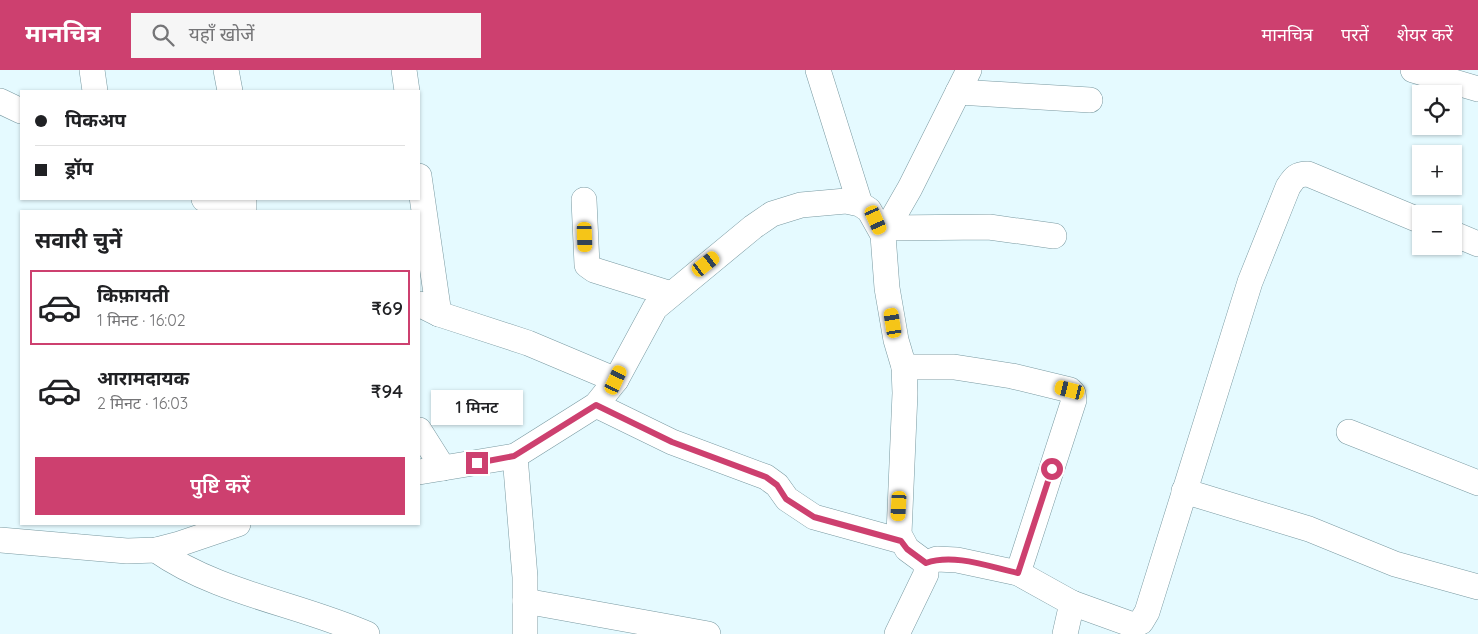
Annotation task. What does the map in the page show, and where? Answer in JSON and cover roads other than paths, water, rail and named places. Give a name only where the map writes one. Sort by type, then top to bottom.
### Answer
[{"type":"street","points":[[92,70],[95,90]]},
{"type":"street","points":[[226,70],[230,90]]},
{"type":"street","points":[[404,70],[406,90]]},
{"type":"street","points":[[818,70],[860,204]]},
{"type":"street","points":[[926,563],[907,549],[901,541],[898,522],[905,393],[904,367],[896,340],[887,288],[885,231],[910,188],[969,70]]},
{"type":"street","points":[[1413,70],[1478,89]]},
{"type":"street","points":[[958,92],[1090,100]]},
{"type":"street","points":[[0,101],[20,111]]},
{"type":"street","points":[[926,563],[937,559],[957,560],[1018,573],[1072,603],[1133,625],[1141,622],[1147,612],[1250,282],[1288,187],[1299,174],[1308,174],[1412,217]]},
{"type":"street","points":[[420,189],[429,309],[528,343],[616,380]]},
{"type":"street","points":[[206,200],[226,210]]},
{"type":"street","points":[[584,200],[587,265],[594,270],[671,294]]},
{"type":"street","points":[[420,433],[431,470],[514,456],[596,405],[616,380],[655,308],[772,214],[801,205],[846,201],[860,204],[869,210],[885,231]]},
{"type":"street","points":[[885,231],[989,228],[1054,236]]},
{"type":"street","points":[[1462,237],[1478,244]]},
{"type":"street","points":[[904,367],[954,367],[1012,376],[1070,390],[1073,393],[1074,400],[1018,573]]},
{"type":"street","points":[[596,405],[672,442],[766,477],[777,485],[786,499],[814,517],[901,541]]},
{"type":"street","points":[[1349,432],[1478,483]]},
{"type":"street","points":[[514,456],[525,577],[525,634]]},
{"type":"street","points":[[1184,491],[1292,523],[1395,564],[1463,585],[1478,587]]},
{"type":"street","points":[[0,540],[127,551],[156,550],[235,525]]},
{"type":"street","points":[[156,550],[178,565],[234,587],[334,619],[367,634]]},
{"type":"street","points":[[897,634],[926,574],[926,563]]},
{"type":"street","points":[[525,601],[708,634]]},
{"type":"street","points":[[1065,634],[1072,603]]}]
